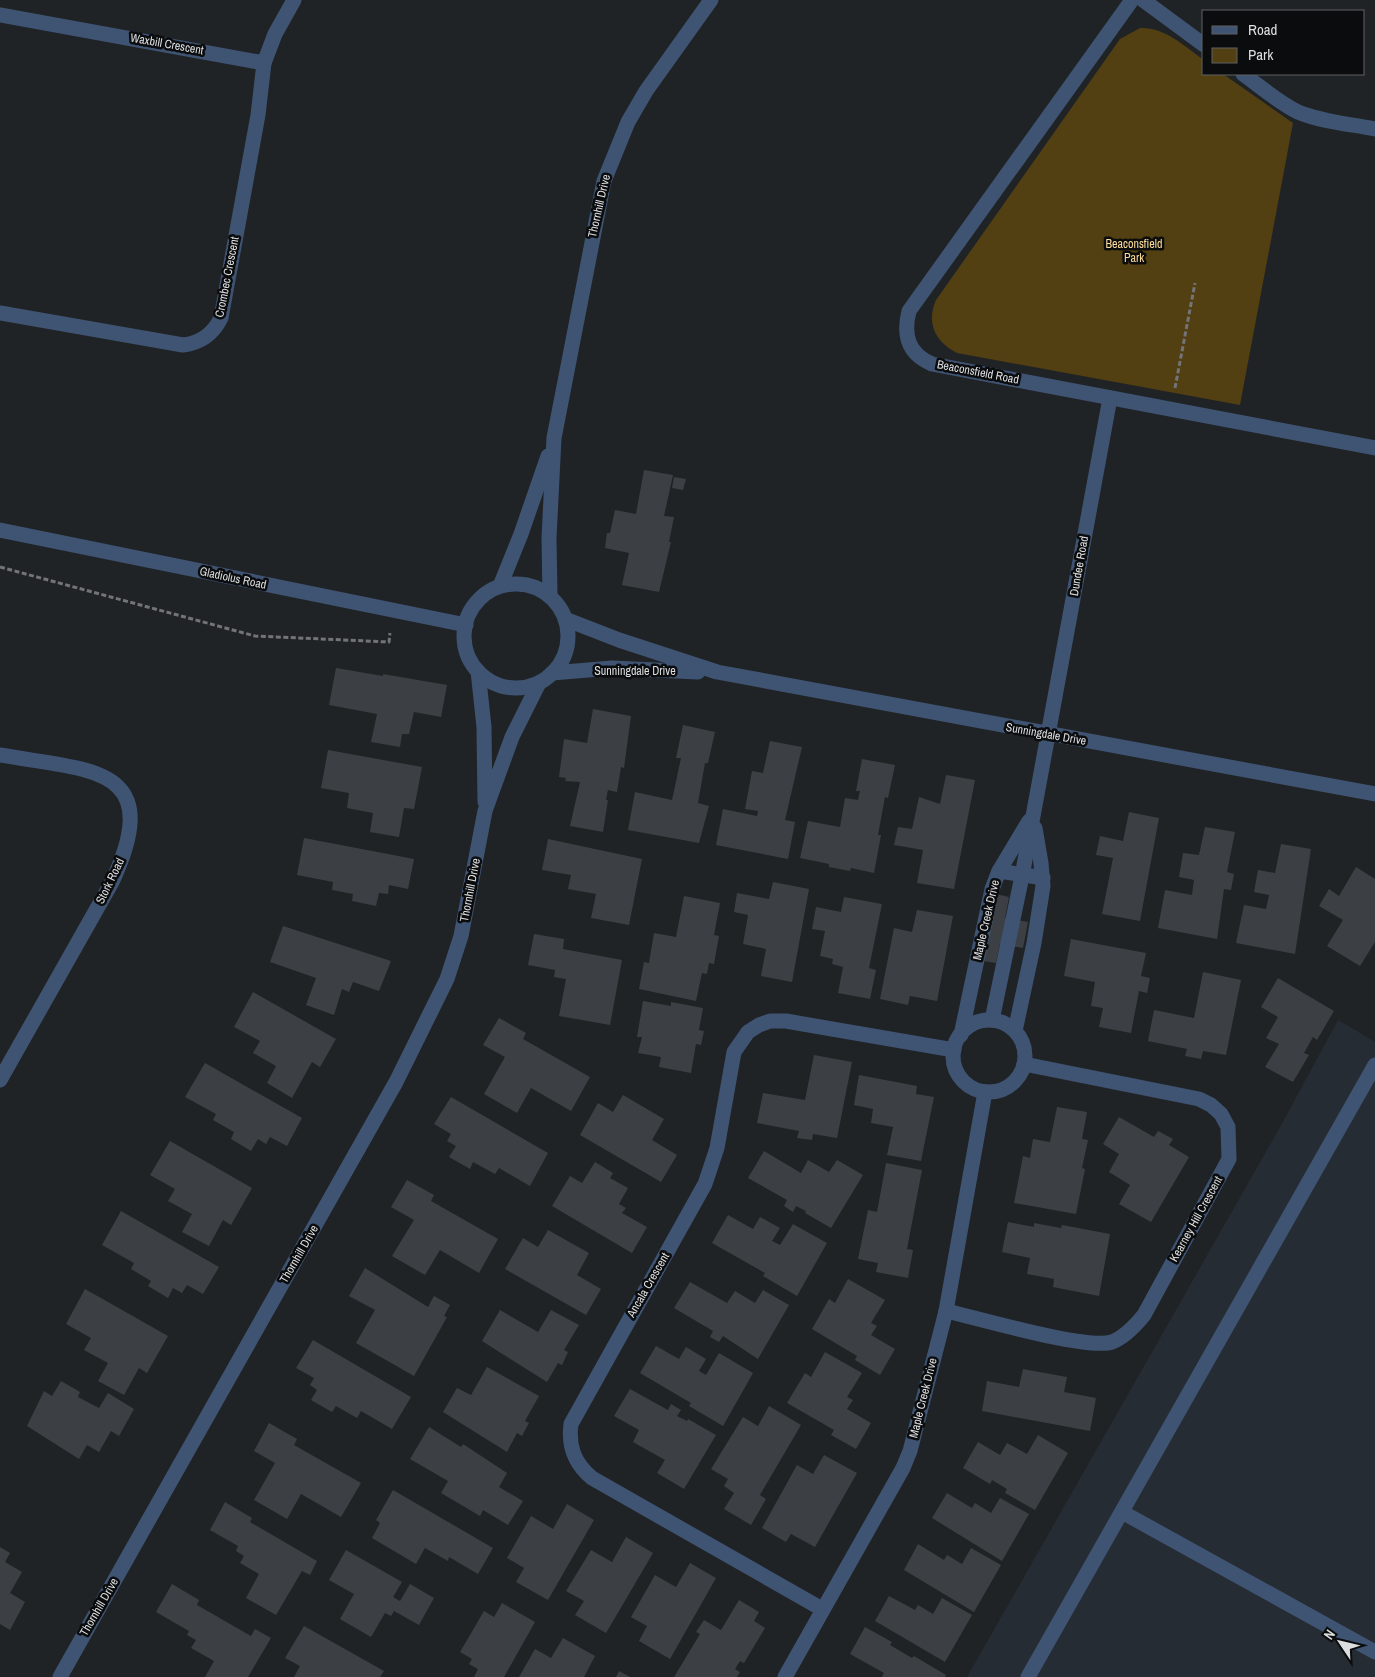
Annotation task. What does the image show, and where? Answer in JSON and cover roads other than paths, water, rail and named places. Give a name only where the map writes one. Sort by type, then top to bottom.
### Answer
[{"type":"street","points":[[264,63],[275,34],[294,0]]},
{"type":"street","name":"Thornhill Drive","points":[[550,596],[549,538],[554,438],[596,216],[607,172],[628,122],[646,91],[710,0]]},
{"type":"street","name":"Beaconsfield Road","points":[[1132,0],[909,311],[905,325],[907,338],[912,350],[921,359],[932,364],[1375,448]]},
{"type":"street","points":[[1143,0],[1202,44]]},
{"type":"street","name":"Waxbill Crescent","points":[[0,15],[264,63]]},
{"type":"street","name":"Crombec Crescent","points":[[0,313],[174,344],[192,344],[209,335],[221,318],[258,115],[264,63]]},
{"type":"street","points":[[1244,75],[1285,105],[1300,112],[1319,118],[1375,129]]},
{"type":"street","name":"Dundee Road","points":[[1048,734],[1110,398]]},
{"type":"street","name":"Thornhill Drive","points":[[500,586],[521,534],[554,438]]},
{"type":"street","name":"Gladiolus Road","points":[[0,530],[466,625]]},
{"type":"street","points":[[518,583],[535,587],[550,596],[562,610],[568,644],[562,660],[552,673],[539,683],[523,687],[507,687],[491,681],[478,671],[469,657],[464,641],[466,625],[472,608],[484,595],[500,586],[518,583]]},
{"type":"street","name":"Sunningdale Drive","points":[[565,620],[717,672],[1375,794]]},
{"type":"street","name":"Sunningdale Drive","points":[[552,673],[612,668],[717,672]]},
{"type":"street","name":"Thornhill Drive","points":[[478,671],[484,727],[485,811]]},
{"type":"street","name":"Thornhill Drive","points":[[60,1677],[396,1082],[447,979],[461,936],[485,811],[512,737],[539,683]]},
{"type":"street","name":"Maple Creek Drive","points":[[992,1020],[1022,876],[1048,734]]},
{"type":"street","name":"Stork Road","points":[[0,755],[100,774],[120,787],[128,800],[131,814],[122,860],[112,882],[0,1080]]},
{"type":"street","points":[[1015,1031],[1034,943],[1043,878],[1033,814]]},
{"type":"street","name":"Maple Creek Drive","points":[[960,1035],[988,903],[999,871],[1033,814]]},
{"type":"street","points":[[999,871],[1043,878]]},
{"type":"street","points":[[992,1020],[1003,1023],[1015,1031],[1025,1050],[1024,1064],[1018,1077],[1002,1090],[985,1092],[977,1090],[963,1081],[955,1067],[954,1050],[960,1035],[973,1024],[992,1020]]},
{"type":"street","name":"Ancala Crescent","points":[[822,1609],[592,1478],[576,1461],[571,1449],[569,1437],[571,1424],[705,1184],[717,1148],[734,1052],[748,1032],[770,1022],[786,1021],[954,1050]]},
{"type":"street","name":"Kearney Hill Crescent","points":[[946,1311],[1084,1343],[1111,1342],[1124,1336],[1144,1315],[1228,1159],[1228,1127],[1221,1114],[1211,1104],[1199,1098],[1024,1064]]},
{"type":"street","points":[[1028,1677],[1375,1065]]},
{"type":"street","name":"Maple Creek Drive","points":[[785,1677],[903,1468],[910,1451],[946,1311],[985,1092]]},
{"type":"street","points":[[1122,1512],[1375,1652]]},
{"type":"park label","name":"Beaconsfield Park","points":[[1134,251]]}]
